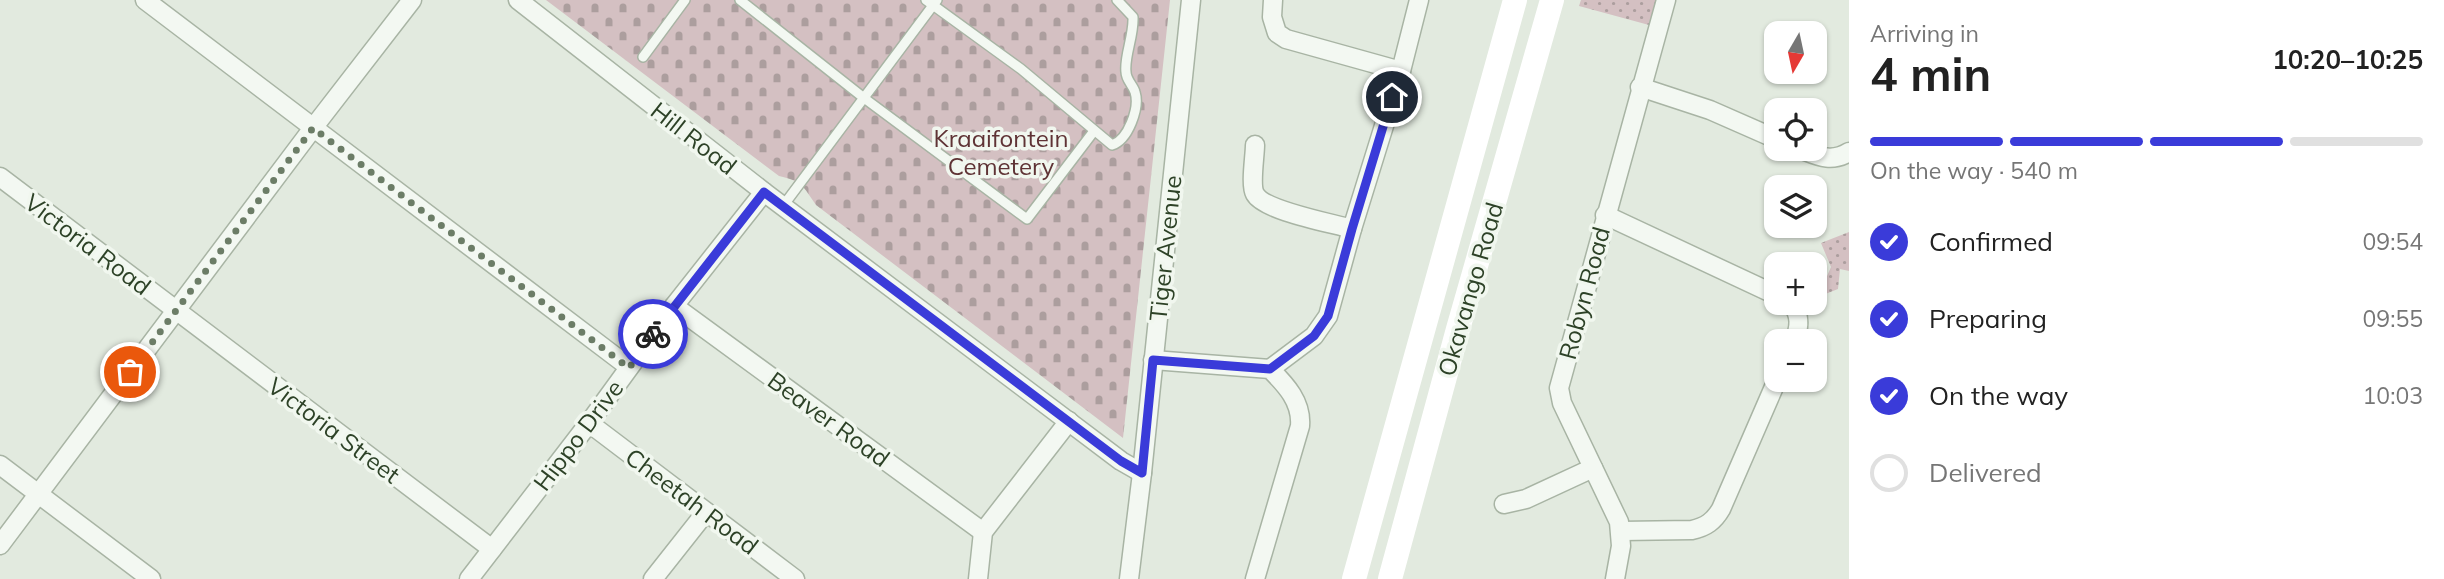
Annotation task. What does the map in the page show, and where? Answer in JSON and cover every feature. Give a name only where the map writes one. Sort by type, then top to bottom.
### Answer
[{"type":"main road","name":"Okavango Road","points":[[1354,579],[1515,0]]},
{"type":"main road","name":"Okavango Road","points":[[1390,579],[1552,0]]},
{"type":"street","points":[[145,0],[629,368]]},
{"type":"street","points":[[0,545],[412,0]]},
{"type":"street","name":"Hill Road","points":[[518,0],[764,192],[1121,461],[1142,473]]},
{"type":"street","name":"Tiger Avenue","points":[[1129,579],[1191,0]]},
{"type":"street","points":[[1273,0],[1272,17],[1277,33],[1286,39],[1401,71]]},
{"type":"street","points":[[1270,369],[1314,336],[1323,326],[1332,305],[1352,229],[1401,71],[1419,0]]},
{"type":"street","name":"Robyn Road","points":[[1615,579],[1621,531],[1562,403],[1559,388],[1666,0]]},
{"type":"street","points":[[1640,88],[1710,110],[1764,134]]},
{"type":"street","points":[[1255,145],[1253,188],[1259,200],[1274,207],[1352,229]]},
{"type":"street","points":[[1827,159],[1849,152]]},
{"type":"street","name":"Victoria Road","points":[[0,177],[176,312]]},
{"type":"street","name":"Hippo Drive","points":[[469,579],[589,423],[674,306],[764,192]]},
{"type":"street","points":[[1605,215],[1764,289]]},
{"type":"street","name":"Beaver Road","points":[[674,306],[983,532]]},
{"type":"street","name":"Victoria Street","points":[[176,312],[492,549]]},
{"type":"street","points":[[1153,360],[1270,369],[1295,398],[1301,417],[1255,579]]},
{"type":"street","points":[[1621,531],[1692,530],[1713,520],[1721,509],[1772,392]]},
{"type":"street","points":[[978,579],[983,532],[1069,421]]},
{"type":"street","name":"Cheetah Road","points":[[589,423],[795,579]]},
{"type":"street","points":[[1504,504],[1526,499],[1593,468]]},
{"type":"street","points":[[2,469],[151,579]]},
{"type":"street","points":[[653,579],[706,512]]},
{"type":"lane","points":[[643,57],[685,0]]},
{"type":"lane","points":[[740,0],[864,98],[1027,219],[1094,131]]},
{"type":"lane","points":[[783,206],[932,2],[1021,69],[1109,144],[1117,143],[1128,130],[1136,102],[1134,89],[1126,74],[1133,17],[1117,0]]},
{"type":"green space","name":"Kraaifontein Cemetery","points":[[546,0],[1170,0],[1123,438],[816,205],[801,185],[779,176]]},
{"type":"green space","points":[[1581,0],[1656,0],[1649,25],[1579,6]]},
{"type":"green space","points":[[1849,232],[1849,271],[1840,269],[1838,289],[1827,293],[1827,276],[1831,267],[1821,243]]},
{"type":"way so far","points":[[130,372],[313,128],[629,368],[653,334]]},
{"type":"route","points":[[653,334],[764,192],[1121,461],[1142,473],[1153,360],[1270,369],[1291,355],[1323,326],[1332,305],[1392,97]]}]
